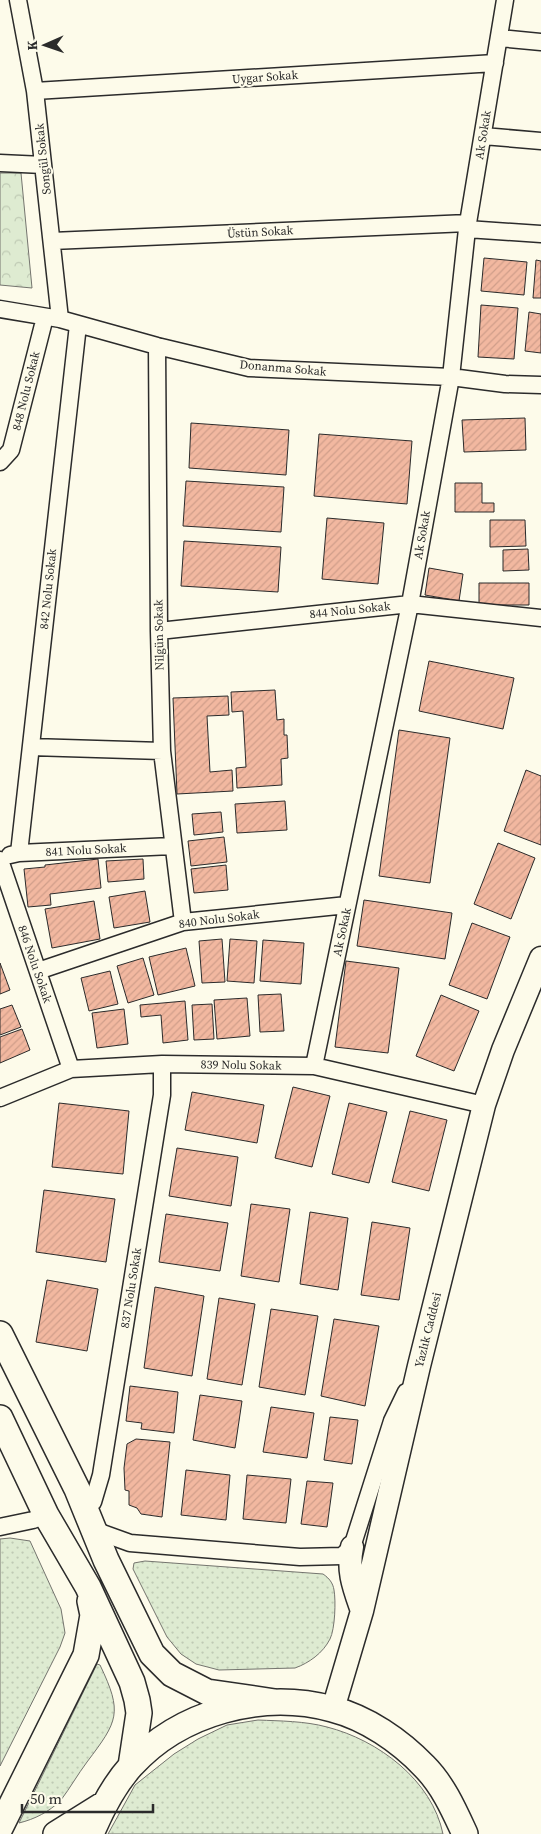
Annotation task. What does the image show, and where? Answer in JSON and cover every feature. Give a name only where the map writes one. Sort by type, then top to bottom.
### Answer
[{"type":"main road","name":"Yazlık Caddesi","points":[[333,1709],[362,1611],[419,1366],[484,1105],[503,1050],[541,958]]},
{"type":"main road","points":[[0,1334],[77,1489],[106,1560],[152,1654],[172,1674],[207,1692],[275,1702],[309,1704],[333,1709],[366,1722],[394,1739],[425,1767],[450,1801],[465,1834]]},
{"type":"main road","points":[[0,1418],[46,1514],[88,1587],[132,1682],[139,1713],[131,1766]]},
{"type":"main road","points":[[352,1546],[349,1562],[362,1611]]},
{"type":"main road","points":[[0,1828],[86,1655],[93,1615],[88,1587]]},
{"type":"main road","points":[[90,1834],[104,1804],[131,1766],[161,1739],[197,1719],[235,1707],[275,1702]]},
{"type":"main road","points":[[56,1834],[104,1804]]},
{"type":"street","name":"Songül Sokak","points":[[18,0],[35,91],[44,165],[52,241],[53,318]]},
{"type":"street","name":"Ak Sokak","points":[[314,1066],[410,604],[451,377],[468,226],[505,0]]},
{"type":"street","points":[[499,38],[541,42]]},
{"type":"street","name":"Uygar Sokak","points":[[35,91],[495,63]]},
{"type":"street","points":[[483,136],[541,140]]},
{"type":"street","points":[[0,163],[44,165]]},
{"type":"street","name":"Üstün Sokak","points":[[52,241],[468,226],[541,234]]},
{"type":"street","name":"Donanma Sokak","points":[[0,309],[53,318],[157,346],[250,368],[451,377],[505,384],[541,385]]},
{"type":"street","name":"848 Nolu Sokak","points":[[0,462],[11,450],[53,318]]},
{"type":"street","name":"842 Nolu Sokak","points":[[19,853],[78,325]]},
{"type":"street","name":"Nilgün Sokak","points":[[157,346],[159,631],[162,750],[182,922]]},
{"type":"street","name":"844 Nolu Sokak","points":[[159,631],[410,604],[541,618]]},
{"type":"street","points":[[31,747],[162,750]]},
{"type":"street","name":"841 Nolu Sokak","points":[[0,859],[19,853],[172,846]]},
{"type":"street","name":"846 Nolu Sokak","points":[[0,859],[71,1068]]},
{"type":"street","name":"840 Nolu Sokak","points":[[38,971],[182,922],[347,905]]},
{"type":"street","name":"839 Nolu Sokak","points":[[0,1098],[71,1068],[162,1064],[314,1066],[484,1105]]},
{"type":"street","name":"837 Nolu Sokak","points":[[85,1507],[93,1502],[101,1475],[162,1095],[162,1064]]},
{"type":"street","points":[[94,1530],[130,1543],[300,1557],[342,1556],[352,1546],[392,1421],[419,1366]]},
{"type":"street","points":[[0,1527],[33,1520],[46,1514]]},
{"type":"green space","points":[[0,173],[21,173],[32,288],[0,285]]},
{"type":"green space","points":[[10,1538],[30,1541],[61,1609],[65,1633],[60,1647],[0,1766],[0,1539]]},
{"type":"green space","points":[[145,1561],[323,1574],[332,1583],[335,1595],[334,1622],[330,1639],[324,1649],[315,1657],[295,1668],[219,1670],[196,1664],[181,1654],[167,1637],[133,1569],[134,1563]]},
{"type":"green space","points":[[97,1664],[100,1665],[112,1695],[114,1716],[111,1726],[61,1800],[42,1814],[19,1823]]},
{"type":"green space","points":[[258,1720],[301,1722],[327,1727],[346,1733],[383,1752],[415,1780],[427,1796],[437,1814],[443,1834],[108,1834],[135,1785],[174,1754],[198,1739],[227,1725]]},
{"type":"building","points":[[484,258],[527,262],[524,295],[481,291]]},
{"type":"building","points":[[536,260],[541,261],[541,298],[533,298]]},
{"type":"building","points":[[481,305],[518,308],[514,359],[478,357]]},
{"type":"building","points":[[529,312],[541,314],[541,353],[525,351]]},
{"type":"building","points":[[525,418],[526,450],[464,452],[462,420]]},
{"type":"building","points":[[191,423],[289,430],[286,475],[189,468]]},
{"type":"building","points":[[319,434],[412,441],[407,504],[314,496]]},
{"type":"building","points":[[186,481],[284,487],[281,532],[183,526]]},
{"type":"building","points":[[455,483],[482,483],[482,503],[494,503],[494,512],[455,512]]},
{"type":"building","points":[[327,518],[384,523],[378,584],[322,579]]},
{"type":"building","points":[[490,520],[525,520],[526,546],[490,547]]},
{"type":"building","points":[[184,541],[281,547],[278,592],[181,586]]},
{"type":"building","points":[[528,549],[529,570],[503,571],[503,550]]},
{"type":"building","points":[[429,568],[463,574],[459,601],[425,595]]},
{"type":"building","points":[[479,583],[529,583],[529,605],[479,605]]},
{"type":"building","points":[[429,661],[514,678],[503,729],[419,711]]},
{"type":"building","points":[[275,690],[277,720],[284,719],[284,735],[287,735],[288,758],[281,759],[282,785],[237,788],[236,768],[246,767],[243,711],[232,712],[231,692]]},
{"type":"building","points":[[228,696],[229,715],[207,716],[210,772],[232,770],[233,791],[177,794],[173,698]]},
{"type":"building","points":[[399,730],[450,738],[430,883],[379,876]]},
{"type":"building","points":[[526,770],[541,776],[541,845],[504,831]]},
{"type":"building","points":[[285,801],[287,830],[237,833],[235,804]]},
{"type":"building","points":[[221,812],[223,832],[194,835],[192,814]]},
{"type":"building","points":[[224,837],[227,862],[191,866],[188,841]]},
{"type":"building","points":[[498,843],[535,858],[511,919],[474,904]]},
{"type":"building","points":[[98,859],[101,888],[50,894],[51,905],[28,907],[24,869]]},
{"type":"building","points":[[143,859],[144,879],[108,882],[106,861]]},
{"type":"building","points":[[226,865],[228,890],[194,893],[191,869]]},
{"type":"building","points":[[145,891],[150,922],[114,928],[109,897]]},
{"type":"building","points":[[364,900],[452,913],[445,959],[357,946]]},
{"type":"building","points":[[94,901],[100,939],[52,948],[45,909]]},
{"type":"building","points":[[472,923],[510,937],[487,999],[449,985]]},
{"type":"building","points":[[222,939],[225,982],[202,983],[199,941]]},
{"type":"building","points":[[230,939],[257,941],[254,983],[227,981]]},
{"type":"building","points":[[263,940],[304,943],[301,984],[260,981]]},
{"type":"building","points":[[186,948],[195,986],[158,995],[149,957]]},
{"type":"building","points":[[143,958],[154,995],[128,1003],[117,966]]},
{"type":"building","points":[[346,961],[399,968],[388,1053],[335,1047]]},
{"type":"building","points":[[0,963],[10,990],[0,994]]},
{"type":"building","points":[[110,971],[118,1004],[89,1011],[81,978]]},
{"type":"building","points":[[281,994],[284,1031],[260,1032],[258,995]]},
{"type":"building","points":[[441,995],[479,1011],[454,1071],[416,1056]]},
{"type":"building","points":[[247,998],[250,1036],[217,1039],[214,1000]]},
{"type":"building","points":[[185,1001],[188,1040],[163,1043],[161,1015],[141,1017],[140,1005]]},
{"type":"building","points":[[212,1004],[214,1039],[194,1040],[192,1005]]},
{"type":"building","points":[[12,1005],[21,1027],[0,1035],[0,1009]]},
{"type":"building","points":[[124,1009],[128,1044],[97,1048],[92,1013]]},
{"type":"building","points":[[22,1029],[30,1050],[0,1063],[0,1037]]},
{"type":"building","points":[[293,1087],[330,1096],[312,1167],[275,1158]]},
{"type":"building","points":[[192,1092],[264,1105],[257,1143],[185,1130]]},
{"type":"building","points":[[59,1103],[129,1111],[123,1174],[52,1167]]},
{"type":"building","points":[[349,1103],[387,1112],[369,1183],[332,1174]]},
{"type":"building","points":[[410,1111],[447,1120],[429,1191],[392,1182]]},
{"type":"building","points":[[177,1148],[238,1157],[231,1206],[169,1196]]},
{"type":"building","points":[[44,1190],[115,1199],[106,1262],[36,1252]]},
{"type":"building","points":[[251,1204],[290,1209],[279,1282],[241,1276]]},
{"type":"building","points":[[310,1212],[348,1218],[338,1290],[300,1284]]},
{"type":"building","points":[[166,1214],[228,1223],[220,1271],[159,1262]]},
{"type":"building","points":[[372,1222],[410,1228],[399,1300],[361,1295]]},
{"type":"building","points":[[47,1280],[98,1289],[87,1351],[36,1342]]},
{"type":"building","points":[[155,1287],[204,1296],[192,1376],[144,1368]]},
{"type":"building","points":[[219,1298],[255,1304],[242,1385],[207,1379]]},
{"type":"building","points":[[271,1309],[318,1316],[305,1395],[259,1387]]},
{"type":"building","points":[[334,1319],[379,1326],[365,1406],[321,1396]]},
{"type":"building","points":[[130,1386],[178,1392],[174,1433],[141,1429],[142,1423],[126,1421]]},
{"type":"building","points":[[200,1395],[242,1401],[235,1448],[193,1440]]},
{"type":"building","points":[[271,1407],[314,1413],[307,1458],[263,1452]]},
{"type":"building","points":[[330,1417],[358,1420],[352,1464],[324,1460]]},
{"type":"building","points":[[136,1439],[170,1442],[162,1517],[141,1514],[137,1508],[129,1505],[129,1491],[125,1490],[124,1468],[127,1444]]},
{"type":"building","points":[[186,1470],[230,1475],[226,1520],[181,1515]]},
{"type":"building","points":[[247,1475],[291,1479],[286,1523],[243,1519]]},
{"type":"building","points":[[307,1481],[333,1483],[327,1527],[301,1524]]}]
